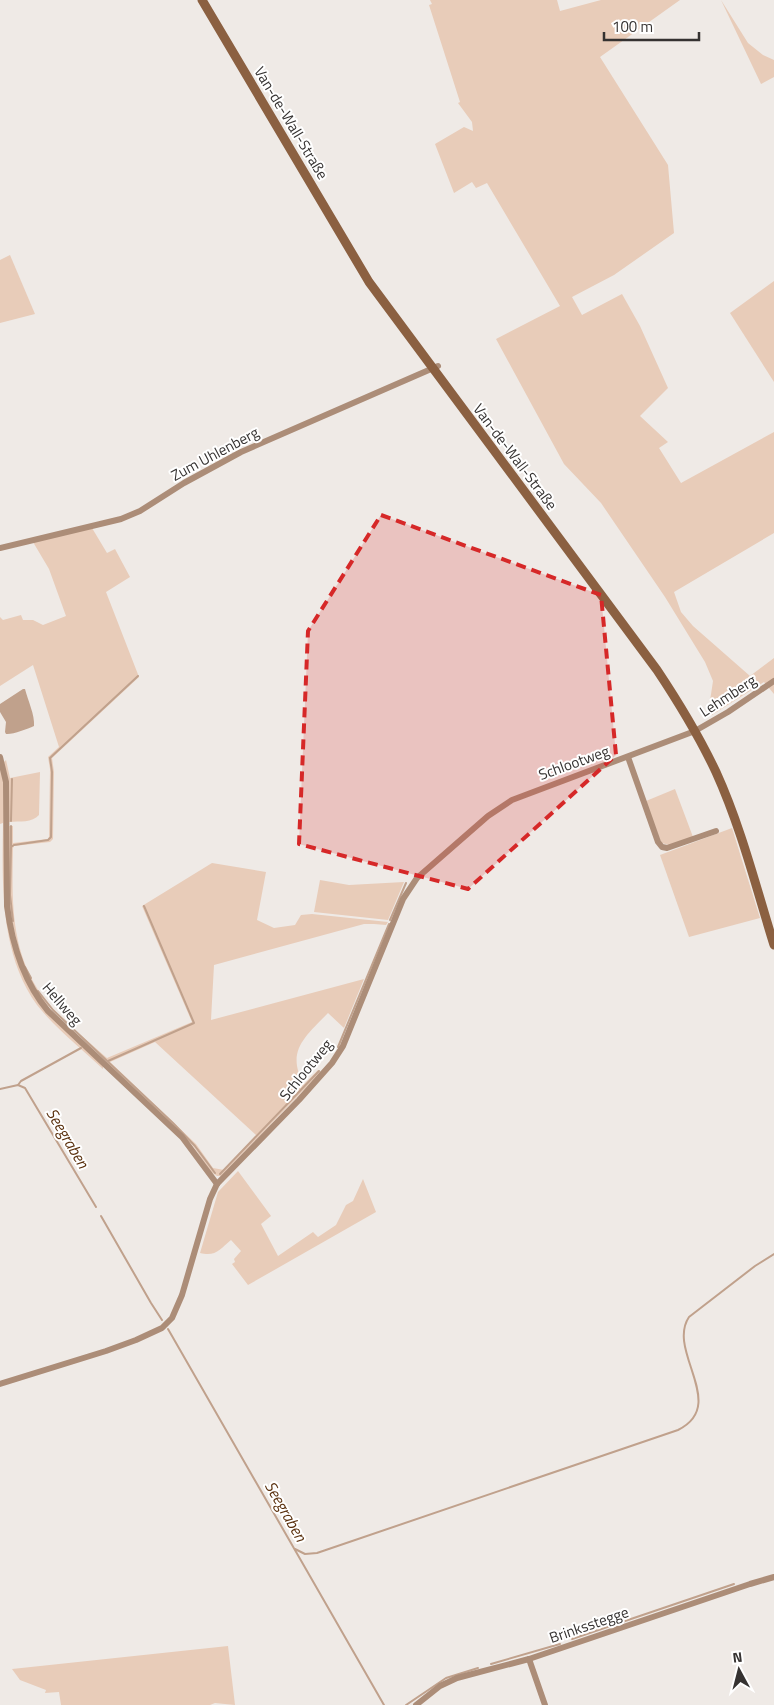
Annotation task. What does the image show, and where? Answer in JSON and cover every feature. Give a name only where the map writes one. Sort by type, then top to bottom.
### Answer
[{"type":"main road","name":"Van-de-Wall-Straße","points":[[202,0],[369,282],[435,367],[657,670],[695,731],[716,773],[731,811],[774,945]]},
{"type":"street","name":"Zum Uhlenberg","points":[[0,548],[121,519],[140,512],[184,483],[241,452],[435,367]]},
{"type":"street","name":"Lehmberg","points":[[695,731],[728,712],[774,681]]},
{"type":"street","name":"Schlootweg","points":[[0,1384],[55,1368],[136,1340],[162,1328],[172,1318],[182,1295],[210,1198],[217,1184],[299,1100],[338,1054],[343,1046],[403,899],[417,878],[488,816],[512,800],[695,731]]},
{"type":"street","name":"Hellweg","points":[[0,757],[6,777],[7,906],[9,922],[18,958],[32,990],[48,1011],[67,1030],[182,1137],[217,1184]]},
{"type":"street","name":"Schlootweg","points":[[628,757],[658,842],[662,847],[668,848],[716,831]]},
{"type":"street","name":"Brinksstegge","points":[[416,1705],[440,1686],[457,1678],[529,1659],[774,1577]]},
{"type":"street","points":[[529,1659],[545,1705]]},
{"type":"highlighted area","points":[[381,515],[601,595],[616,755],[468,889],[299,844],[308,631]]},
{"type":"shaded area","points":[[430,0],[557,0],[560,11],[601,0],[680,0],[600,57],[668,165],[674,233],[614,275],[572,297],[582,315],[622,294],[640,326],[668,388],[640,416],[668,442],[659,448],[681,483],[774,432],[774,533],[674,592],[681,612],[693,626],[750,676],[774,658],[774,694],[764,682],[712,715],[710,701],[713,681],[705,662],[665,597],[601,503],[564,464],[496,339],[560,306],[487,183],[476,188],[472,182],[454,193],[435,144],[464,127],[473,131],[472,122],[458,103],[460,102],[429,5],[432,4]]},
{"type":"shaded area","points":[[721,0],[748,43],[763,55],[774,60],[774,77],[761,84]]},
{"type":"shaded area","points":[[10,255],[35,314],[0,323],[0,260]]},
{"type":"shaded area","points":[[774,281],[774,382],[730,313]]},
{"type":"shaded area","points":[[92,528],[107,553],[115,549],[130,577],[106,592],[139,677],[52,758],[54,772],[53,839],[50,842],[14,846],[13,848],[13,906],[19,944],[32,980],[57,1013],[107,1058],[192,1022],[142,906],[212,863],[266,872],[257,920],[274,928],[295,925],[301,915],[312,914],[388,922],[386,925],[364,924],[214,965],[211,1020],[364,979],[344,1028],[328,1013],[312,1029],[297,1053],[299,1072],[304,1084],[318,1070],[321,1072],[221,1176],[211,1172],[193,1146],[41,999],[22,963],[9,908],[9,826],[13,826],[13,843],[48,839],[50,769],[48,757],[59,747],[33,665],[0,686],[0,617],[3,620],[21,615],[23,620],[33,620],[43,625],[66,616],[49,569],[33,542]],"holes":[[[155,1042],[256,1135],[224,1170],[213,1168],[196,1144],[110,1062]]]},
{"type":"shaded area","points":[[25,689],[31,708],[34,726],[16,733],[6,734],[6,722],[0,712],[0,704]]},
{"type":"shaded area","points":[[6,760],[10,778],[40,772],[39,815],[36,818],[26,821],[9,822],[4,762]]},
{"type":"shaded area","points":[[0,764],[4,776],[5,906],[3,870],[3,823],[0,824]]},
{"type":"shaded area","points":[[675,789],[693,837],[669,845],[662,843],[660,840],[646,801]]},
{"type":"shaded area","points":[[732,828],[760,918],[689,937],[660,855]]},
{"type":"shaded area","points":[[320,880],[349,885],[404,882],[388,920],[314,912]]},
{"type":"shaded area","points":[[5,907],[30,990],[103,1066],[103,1069],[44,1014],[25,985],[16,964],[10,941]]},
{"type":"shaded area","points":[[238,1171],[271,1216],[261,1224],[278,1256],[313,1232],[318,1237],[336,1225],[346,1205],[353,1201],[363,1179],[376,1212],[248,1285],[232,1264],[241,1251],[231,1240],[214,1253],[200,1253],[218,1192]]},
{"type":"shaded area","points":[[228,1646],[235,1705],[215,1703],[210,1705],[61,1705],[59,1692],[45,1693],[46,1690],[20,1680],[12,1669]]},
{"type":"waterway","points":[[13,921],[10,895],[11,847],[48,840],[51,837],[52,772],[50,758],[138,676]]},
{"type":"waterway","points":[[11,821],[12,779]]},
{"type":"waterway","points":[[11,826],[11,846]]},
{"type":"waterway","points":[[390,920],[406,883]]},
{"type":"waterway","points":[[108,1061],[194,1023],[144,906]]},
{"type":"waterway","points":[[338,1047],[389,924]]},
{"type":"waterway","points":[[25,967],[31,978]]},
{"type":"waterway","points":[[38,991],[53,1010],[173,1123],[195,1146],[215,1173]]},
{"type":"waterway","points":[[18,1085],[21,1081],[81,1048]]},
{"type":"waterway","points":[[220,1174],[319,1071]]},
{"type":"waterway","name":"Seegraben","points":[[0,1089],[18,1085],[25,1088],[96,1207]]},
{"type":"waterway","name":"Seegraben","points":[[101,1216],[162,1320]]},
{"type":"waterway","points":[[295,1549],[305,1554],[317,1553],[678,1430],[692,1419],[698,1407],[698,1392],[685,1345],[684,1331],[689,1317],[755,1266],[774,1254]]},
{"type":"waterway","name":"Seegraben","points":[[168,1329],[384,1705]]},
{"type":"waterway","points":[[572,1639],[734,1584]]},
{"type":"waterway","points":[[491,1664],[560,1644]]},
{"type":"waterway","points":[[406,1705],[446,1678],[478,1668]]}]
